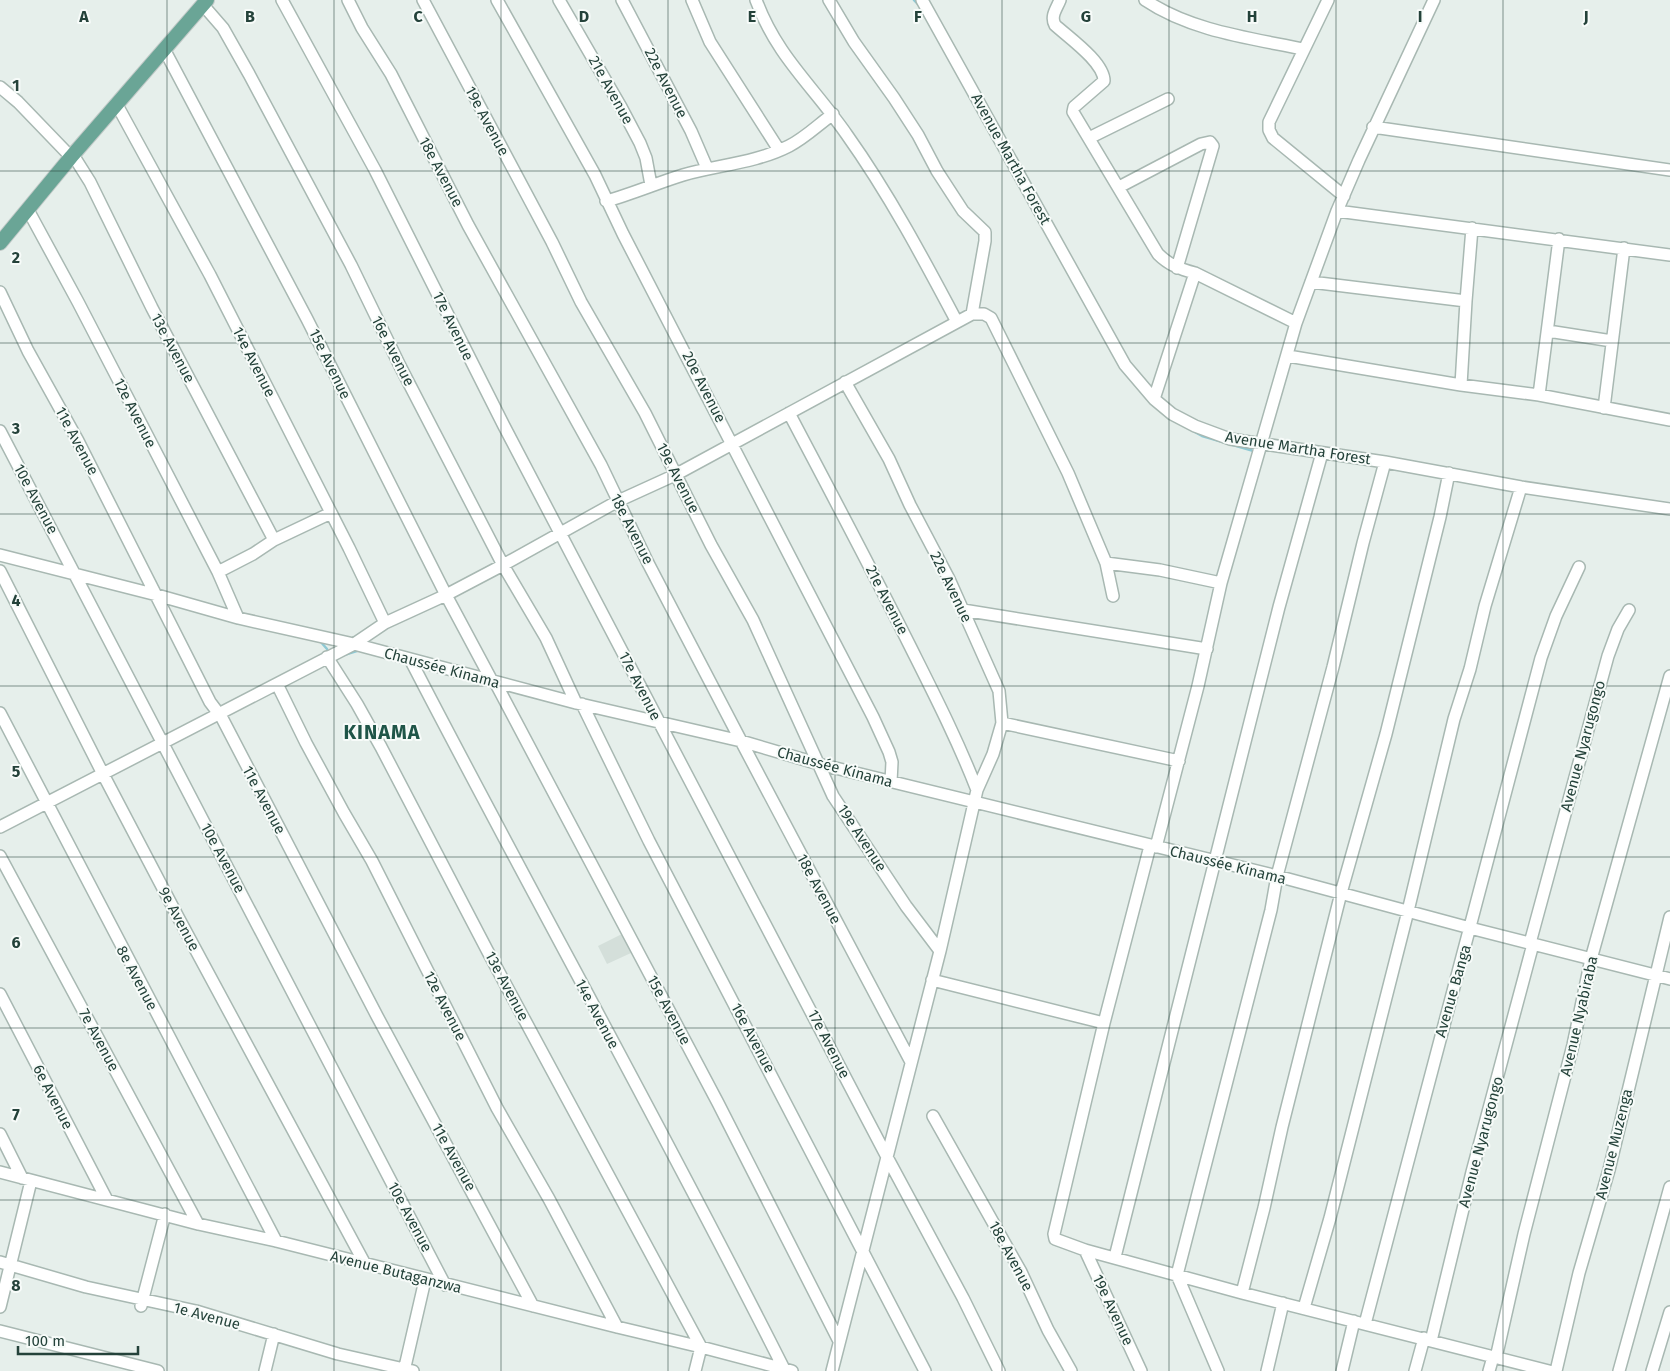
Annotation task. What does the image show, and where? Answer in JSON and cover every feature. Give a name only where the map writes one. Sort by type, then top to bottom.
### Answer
[{"type":"main road","points":[[0,243],[72,156],[205,3]]},
{"type":"street","name":"17e Avenue","points":[[282,0],[375,170],[492,404],[963,1298],[999,1371]]},
{"type":"street","name":"18e Avenue","points":[[348,0],[362,28],[391,74],[468,225],[600,465],[741,741],[911,1062]]},
{"type":"street","name":"19e Avenue","points":[[423,0],[582,302],[648,420],[711,545],[753,620],[839,804],[906,906],[940,951]]},
{"type":"street","name":"20e Avenue","points":[[497,0],[580,148],[873,717],[892,762],[891,782]]},
{"type":"street","name":"21e Avenue","points":[[559,0],[609,85],[640,143],[646,158],[651,185]]},
{"type":"street","name":"22e Avenue","points":[[622,0],[691,131],[707,168]]},
{"type":"street","points":[[692,0],[714,48],[780,150]]},
{"type":"street","points":[[756,0],[768,30],[778,47],[833,114],[883,186],[918,246],[957,322]]},
{"type":"street","points":[[829,0],[854,42],[918,135],[937,171],[963,211],[985,232],[986,241],[972,314]]},
{"type":"street","name":"Avenue Martha Forest","points":[[922,0],[1125,365],[1154,399],[1172,414],[1195,426],[1230,438],[1260,444],[1385,462],[1521,486],[1670,509]]},
{"type":"street","points":[[1060,0],[1054,14],[1053,21],[1055,25],[1095,62],[1104,75],[1104,81],[1074,106],[1073,112],[1158,254],[1165,262],[1177,268],[1195,273],[1296,323]]},
{"type":"street","points":[[1145,0],[1159,10],[1214,30],[1303,49]]},
{"type":"street","points":[[1328,0],[1269,122],[1269,130],[1273,138],[1344,196]]},
{"type":"street","points":[[1434,0],[1337,212],[1296,323],[1221,583],[1207,649],[1179,761],[1104,1023],[1054,1234],[1055,1239],[1085,1250],[1242,1293],[1549,1371]]},
{"type":"street","name":"16e Avenue","points":[[205,3],[223,28],[245,67],[351,265],[400,366],[503,565],[546,638],[649,841],[925,1371]]},
{"type":"street","name":"15e Avenue","points":[[164,49],[303,310],[446,595],[494,681],[718,1103],[839,1341]]},
{"type":"street","name":"13e Avenue","points":[[0,87],[18,102],[72,156],[90,182],[152,308],[274,540]]},
{"type":"street","points":[[1089,138],[1168,100]]},
{"type":"street","name":"14e Avenue","points":[[117,105],[210,275],[385,623]]},
{"type":"street","points":[[606,201],[707,168],[756,159],[780,150],[791,145],[833,114]]},
{"type":"street","points":[[1374,128],[1670,170]]},
{"type":"street","points":[[1119,187],[1201,144],[1210,142],[1213,146],[1177,268]]},
{"type":"street","name":"12e Avenue","points":[[28,210],[78,302],[218,572],[238,618]]},
{"type":"street","points":[[1337,212],[1559,239],[1670,255]]},
{"type":"street","points":[[1462,385],[1472,228]]},
{"type":"street","points":[[1539,395],[1559,239]]},
{"type":"street","points":[[1604,408],[1624,248]]},
{"type":"street","points":[[1154,399],[1195,273]]},
{"type":"street","points":[[1311,282],[1466,301]]},
{"type":"street","name":"11e Avenue","points":[[0,292],[28,351],[78,441],[210,702],[220,715],[533,1306]]},
{"type":"street","points":[[0,827],[48,805],[329,659],[385,623],[446,595],[618,501],[675,475],[972,314],[984,314],[991,318],[1060,454],[1106,563],[1113,596]]},
{"type":"street","points":[[1548,332],[1612,341]]},
{"type":"street","points":[[1288,356],[1462,385],[1539,395],[1670,420]]},
{"type":"street","name":"22e Avenue","points":[[832,1371],[940,951],[978,790],[993,754],[1002,723],[999,691],[949,579],[910,505],[889,459],[845,382]]},
{"type":"street","name":"21e Avenue","points":[[789,414],[943,710],[964,754],[978,790]]},
{"type":"street","name":"10e Avenue","points":[[0,431],[445,1285]]},
{"type":"street","points":[[1115,1257],[1279,607],[1322,453]]},
{"type":"street","points":[[1218,1371],[1177,1275],[1271,910],[1277,876],[1333,668],[1363,543],[1385,462]]},
{"type":"street","points":[[1242,1293],[1341,893],[1386,734],[1440,517],[1449,473]]},
{"type":"street","points":[[1304,1308],[1330,1218],[1408,911],[1454,719],[1470,670],[1485,606],[1521,486]]},
{"type":"street","points":[[218,572],[253,554],[274,540],[331,513]]},
{"type":"street","name":"Chaussée Kinama","points":[[0,555],[76,576],[157,595],[238,618],[354,644],[579,703],[741,741],[819,764],[1277,876],[1670,979]]},
{"type":"street","points":[[1106,563],[1160,570],[1221,583]]},
{"type":"street","name":"Avenue Banga","points":[[1342,1371],[1360,1323],[1470,928],[1541,658],[1556,616],[1579,566]]},
{"type":"street","name":"9e Avenue","points":[[0,570],[104,776],[365,1264]]},
{"type":"street","points":[[963,610],[1207,649]]},
{"type":"street","name":"Avenue Nyarugongo","points":[[1416,1371],[1427,1340],[1608,656],[1618,630],[1629,610]]},
{"type":"street","name":"13e Avenue","points":[[329,659],[381,747],[487,950],[701,1347]]},
{"type":"street","name":"14e Avenue","points":[[410,659],[788,1370]]},
{"type":"street","name":"Avenue Nyabiraba","points":[[1490,1371],[1573,1045],[1591,959],[1670,676]]},
{"type":"street","name":"12e Avenue","points":[[278,685],[314,758],[372,860],[493,1099],[617,1327]]},
{"type":"street","name":"8e Avenue","points":[[0,714],[276,1241]]},
{"type":"street","points":[[1002,723],[1179,761]]},
{"type":"street","name":"7e Avenue","points":[[0,856],[198,1224]]},
{"type":"street","name":"Avenue Muzenga","points":[[1556,1371],[1579,1273],[1608,1170],[1670,917]]},
{"type":"street","points":[[932,980],[1104,1023]]},
{"type":"street","name":"6e Avenue","points":[[0,994],[107,1200]]},
{"type":"street","name":"18e Avenue","points":[[934,1116],[1021,1272],[1048,1330],[1072,1371]]},
{"type":"street","points":[[0,1134],[27,1179],[6,1263],[0,1307]]},
{"type":"street","name":"Avenue Butaganzwa","points":[[0,1172],[198,1224],[276,1241],[788,1370]]},
{"type":"street","points":[[1619,1371],[1670,1187]]},
{"type":"street","points":[[141,1303],[165,1214]]},
{"type":"street","name":"19e Avenue","points":[[1085,1250],[1141,1371]]},
{"type":"street","name":"1e Avenue","points":[[6,1263],[141,1303],[196,1311],[338,1354],[407,1370]]},
{"type":"street","points":[[407,1370],[426,1280]]},
{"type":"street","points":[[1267,1371],[1283,1303]]},
{"type":"street","points":[[1652,1371],[1670,1312]]},
{"type":"street","points":[[0,1331],[158,1371]]},
{"type":"street","points":[[265,1371],[274,1334]]},
{"type":"street","points":[[695,1371],[701,1347]]},
{"type":"shaded area","points":[[622,934],[631,953],[607,964],[598,946]]},
{"type":"waterway","points":[[914,0],[920,6]]},
{"type":"waterway","points":[[1193,431],[1202,436],[1257,452]]},
{"type":"waterway","points":[[320,641],[327,649]]},
{"type":"waterway","points":[[344,655],[360,650]]},
{"type":"district","name":"KINAMA","points":[[382,732]]}]
